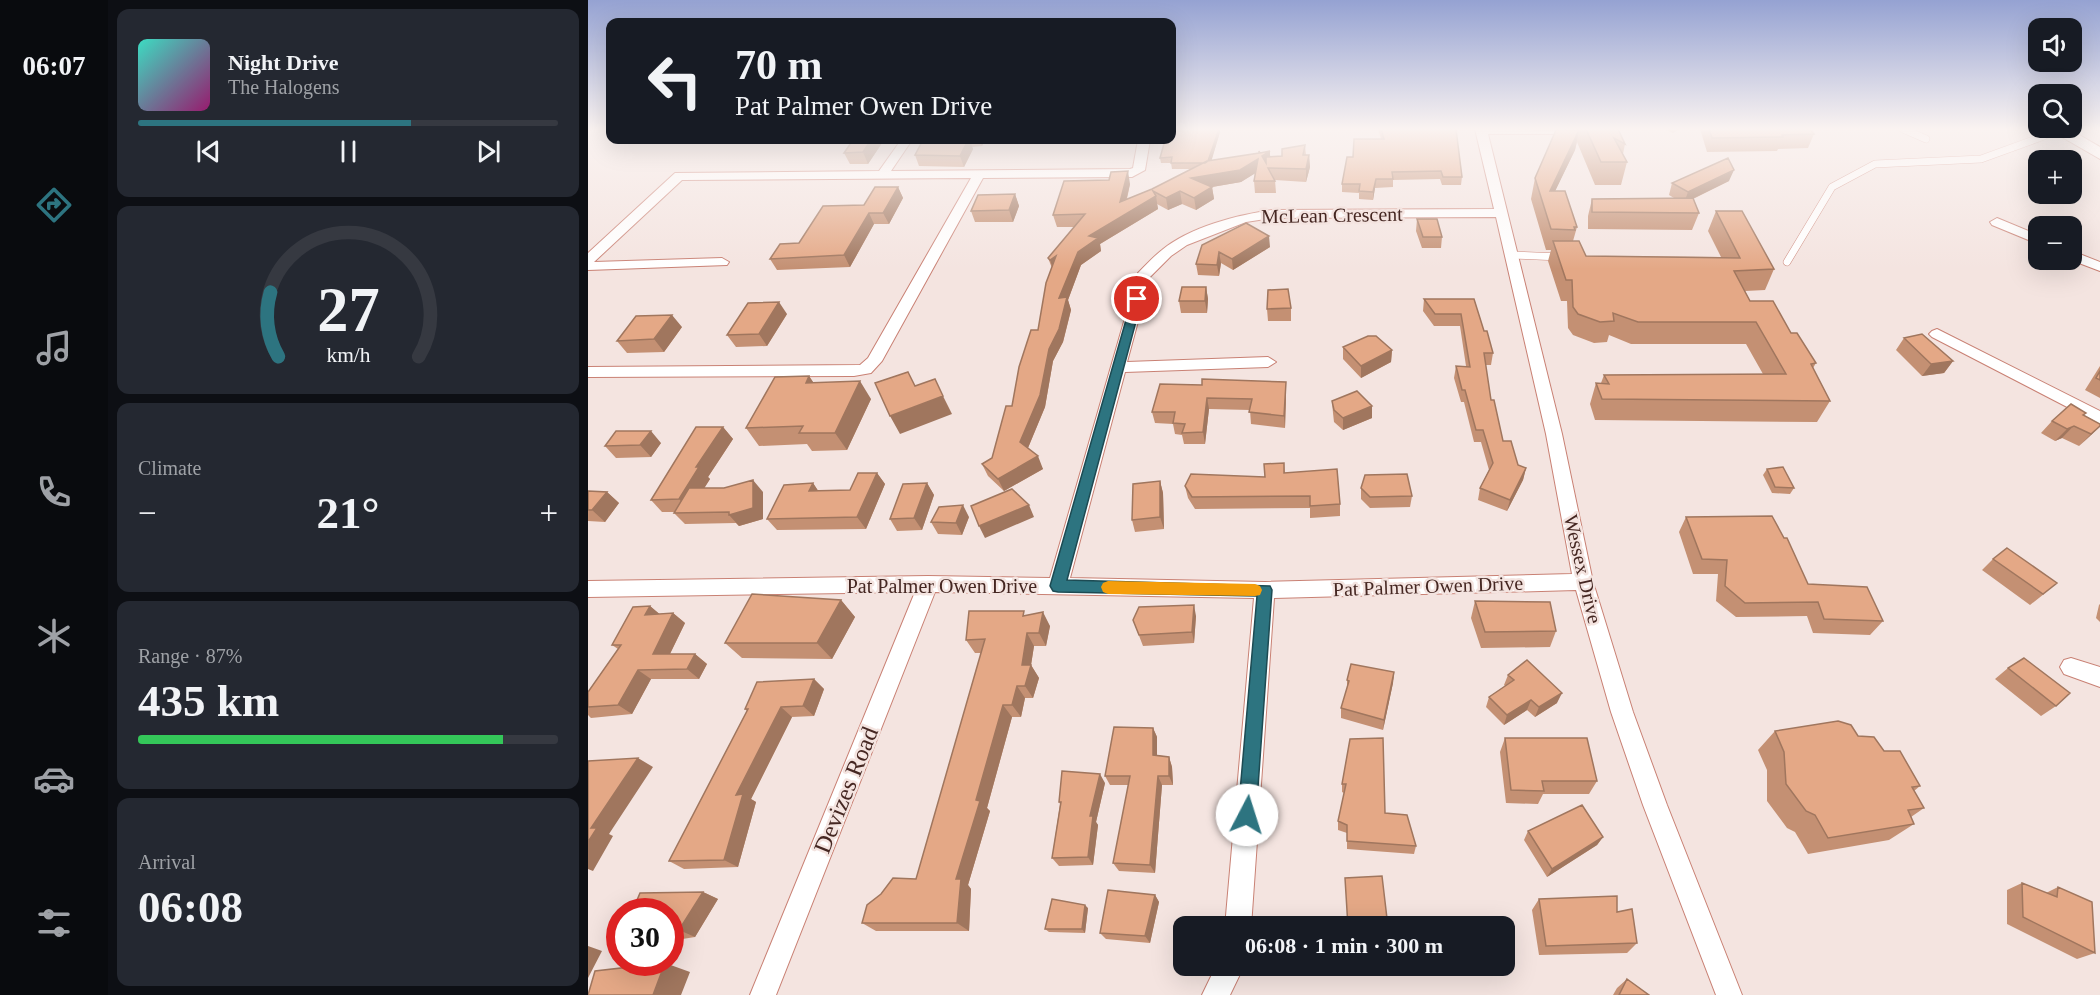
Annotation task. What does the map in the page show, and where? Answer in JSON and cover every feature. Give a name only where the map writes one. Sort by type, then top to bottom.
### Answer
[{"type":"street","points":[[588,260],[679,176],[737,175]]},
{"type":"street","points":[[588,372],[854,372],[865,369],[874,362],[978,175]]},
{"type":"street","name":"Wessex Drive","points":[[1491,175],[1554,434],[1583,582],[1637,754],[1729,995]]},
{"type":"street","name":"McLean Crescent","points":[[1058,586],[1143,276],[1166,253],[1204,231],[1243,218],[1272,214],[1500,213]]},
{"type":"street","points":[[1997,222],[2028,236]]},
{"type":"street","points":[[2082,259],[2100,267]]},
{"type":"street","points":[[588,266],[722,262]]},
{"type":"street","points":[[1937,334],[2100,418]]},
{"type":"street","points":[[1119,367],[1268,362]]},
{"type":"street","name":"Pat Palmer Owen Drive","points":[[588,589],[928,584],[1265,590],[1583,582]]},
{"type":"street","name":"Devizes Road","points":[[763,995],[928,584]]},
{"type":"street","points":[[1239,916],[1265,590]]},
{"type":"street","points":[[2071,667],[2100,677]]},
{"type":"street","points":[[1215,995],[1225,976]]},
{"type":"lane","points":[[1787,262],[1832,187],[1854,175]]},
{"type":"lane","points":[[1511,255],[1566,257]]},
{"type":"building","points":[[1110,175],[1127,175],[1120,202],[1179,175],[1207,175],[1191,178],[1212,187],[1194,198],[1180,191],[1166,198],[1153,191],[1156,196],[1089,236],[1098,238],[1078,252],[1059,298],[1067,297],[1059,329],[1049,349],[1040,395],[1020,442],[1038,456],[998,479],[982,464],[992,458],[1006,406],[1012,406],[1019,367],[1031,330],[1038,330],[1046,283],[1056,256],[1050,260],[1048,258],[1085,214],[1053,215],[1064,181],[1109,180]]},
{"type":"building","points":[[1255,175],[1272,175],[1275,181],[1254,181]]},
{"type":"building","points":[[1344,175],[1392,175],[1393,179],[1376,179],[1373,192],[1359,191],[1360,184],[1342,184]]},
{"type":"building","points":[[1442,175],[1462,177],[1443,177]]},
{"type":"building","points":[[1536,175],[1557,175],[1550,191],[1565,191],[1577,227],[1574,227],[1575,230],[1551,229]]},
{"type":"building","points":[[1689,175],[1723,175],[1688,192],[1672,183]]},
{"type":"building","points":[[875,187],[898,187],[883,213],[869,213],[844,255],[770,259],[780,244],[799,243],[823,206],[864,205]]},
{"type":"building","points":[[1015,194],[1009,210],[971,211],[978,195]]},
{"type":"building","points":[[1693,198],[1699,213],[1592,212],[1592,199]]},
{"type":"building","points":[[1716,211],[1742,211],[1774,269],[1734,271],[1750,301],[1773,301],[1791,333],[1797,333],[1816,363],[1811,364],[1830,401],[1602,399],[1596,383],[1609,384],[1604,375],[1786,374],[1756,322],[1638,322],[1613,313],[1614,321],[1600,322],[1578,314],[1573,307],[1572,280],[1566,280],[1553,241],[1579,241],[1586,256],[1740,258]]},
{"type":"building","points":[[1417,219],[1437,219],[1442,237],[1423,237]]},
{"type":"building","points":[[1246,223],[1269,236],[1232,259],[1219,252],[1217,265],[1196,264],[1202,245]]},
{"type":"building","points":[[1182,287],[1206,287],[1205,301],[1179,301]]},
{"type":"building","points":[[1288,289],[1291,308],[1267,309],[1268,290]]},
{"type":"building","points":[[1424,299],[1474,299],[1493,353],[1484,353],[1491,400],[1494,400],[1503,441],[1511,441],[1518,465],[1526,468],[1510,500],[1480,488],[1493,463],[1483,430],[1476,430],[1456,366],[1470,367],[1461,314],[1435,314]]},
{"type":"building","points":[[779,302],[759,334],[727,335],[748,303]]},
{"type":"building","points":[[672,315],[654,339],[617,341],[636,316]]},
{"type":"building","points":[[1922,334],[1953,361],[1931,364],[1904,338]]},
{"type":"building","points":[[1368,336],[1376,336],[1392,350],[1361,366],[1343,347]]},
{"type":"building","points":[[908,372],[915,386],[935,379],[943,396],[890,416],[875,383]]},
{"type":"building","points":[[809,376],[806,383],[860,381],[835,433],[799,433],[803,426],[746,428],[775,377]]},
{"type":"building","points":[[1202,379],[1286,382],[1284,416],[1249,412],[1252,399],[1207,398],[1203,432],[1182,433],[1185,424],[1173,423],[1175,412],[1152,412],[1160,384],[1202,385]]},
{"type":"building","points":[[1357,391],[1372,406],[1343,418],[1334,410],[1332,401]]},
{"type":"building","points":[[2071,404],[2086,413],[2083,415],[2100,426],[2091,434],[2074,426],[2067,429],[2052,421]]},
{"type":"building","points":[[696,427],[723,427],[696,467],[699,467],[679,499],[651,500]]},
{"type":"building","points":[[616,431],[651,431],[640,445],[605,446]]},
{"type":"building","points":[[1284,463],[1284,473],[1337,469],[1340,504],[1310,506],[1310,496],[1192,497],[1185,486],[1191,474],[1265,477],[1264,464]]},
{"type":"building","points":[[1783,467],[1794,488],[1775,487],[1767,469]]},
{"type":"building","points":[[858,473],[877,473],[857,517],[767,519],[784,485],[813,483],[809,491],[850,490]]},
{"type":"building","points":[[1407,474],[1412,496],[1370,497],[1361,488],[1365,475]]},
{"type":"building","points":[[753,480],[753,508],[729,515],[729,512],[674,513],[689,488],[724,488]]},
{"type":"building","points":[[1160,481],[1160,517],[1132,520],[1133,484]]},
{"type":"building","points":[[927,483],[914,518],[890,519],[903,484]]},
{"type":"building","points":[[1012,489],[1029,505],[979,526],[971,506]]},
{"type":"building","points":[[588,491],[607,492],[592,510],[588,510]]},
{"type":"building","points":[[963,505],[956,523],[931,522],[939,507]]},
{"type":"building","points":[[1772,516],[1784,538],[1787,538],[1808,584],[1867,587],[1883,621],[1824,619],[1818,602],[1745,603],[1725,586],[1727,560],[1702,559],[1686,517]]},
{"type":"building","points":[[2007,548],[2057,583],[2043,594],[1993,559]]},
{"type":"building","points":[[752,594],[841,600],[817,643],[725,643]]},
{"type":"building","points":[[1475,601],[1550,602],[1556,631],[1485,632]]},
{"type":"building","points":[[1194,605],[1192,632],[1139,635],[1133,620],[1139,607]]},
{"type":"building","points":[[650,606],[645,615],[673,613],[653,654],[695,654],[687,669],[638,670],[618,705],[588,707],[588,692],[621,645],[612,645],[633,607]]},
{"type":"building","points":[[969,611],[1024,611],[1023,616],[1043,612],[1039,633],[1027,633],[1022,665],[1031,665],[1025,686],[1017,686],[1012,705],[1003,705],[976,800],[980,801],[956,879],[961,879],[957,923],[862,923],[867,905],[881,894],[893,878],[916,879],[985,639],[966,640]]},
{"type":"building","points":[[2024,658],[2070,693],[2056,706],[2008,668]]},
{"type":"building","points":[[1527,660],[1562,693],[1539,707],[1531,700],[1507,715],[1489,697],[1514,680],[1508,675]]},
{"type":"building","points":[[1351,664],[1394,672],[1384,720],[1341,708],[1349,681],[1347,680]]},
{"type":"building","points":[[814,679],[803,706],[781,707],[736,795],[743,794],[724,860],[669,861],[748,709],[745,709],[757,682]]},
{"type":"building","points":[[1838,721],[1851,725],[1858,736],[1874,737],[1884,751],[1900,751],[1920,786],[1912,787],[1924,808],[1908,810],[1914,824],[1828,838],[1815,815],[1806,811],[1786,784],[1784,752],[1775,731]]},
{"type":"building","points":[[1114,727],[1153,728],[1153,755],[1169,757],[1169,776],[1158,776],[1150,865],[1113,863],[1130,776],[1105,776]]},
{"type":"building","points":[[1383,738],[1385,813],[1407,815],[1416,846],[1347,841],[1347,825],[1338,821],[1346,784],[1342,784],[1350,739]]},
{"type":"building","points":[[1505,738],[1587,738],[1597,781],[1542,781],[1544,791],[1511,790]]},
{"type":"building","points":[[638,758],[591,828],[597,828],[588,842],[588,761]]},
{"type":"building","points":[[1062,771],[1100,774],[1090,816],[1093,816],[1088,857],[1052,858],[1061,802],[1059,802]]},
{"type":"building","points":[[1582,805],[1603,837],[1552,869],[1528,831]]},
{"type":"building","points":[[1382,876],[1387,916],[1347,916],[1345,878]]},
{"type":"building","points":[[2022,883],[2057,897],[2058,887],[2092,902],[2095,953],[2023,917]]},
{"type":"building","points":[[1108,890],[1155,895],[1145,936],[1100,933]]},
{"type":"building","points":[[703,892],[684,922],[684,898],[638,898],[640,893]]},
{"type":"building","points":[[1617,896],[1617,912],[1632,909],[1637,943],[1546,946],[1539,899]]},
{"type":"building","points":[[1052,899],[1085,905],[1082,929],[1045,929]]},
{"type":"building","points":[[606,970],[606,976],[660,976],[653,995],[588,995],[595,971]]},
{"type":"building","points":[[1627,979],[1649,995],[1619,995]]},
{"type":"slow traffic","points":[[1108,587],[1255,590]]},
{"type":"route","points":[[1137,299],[1058,586],[1265,590],[1247,815]]}]
